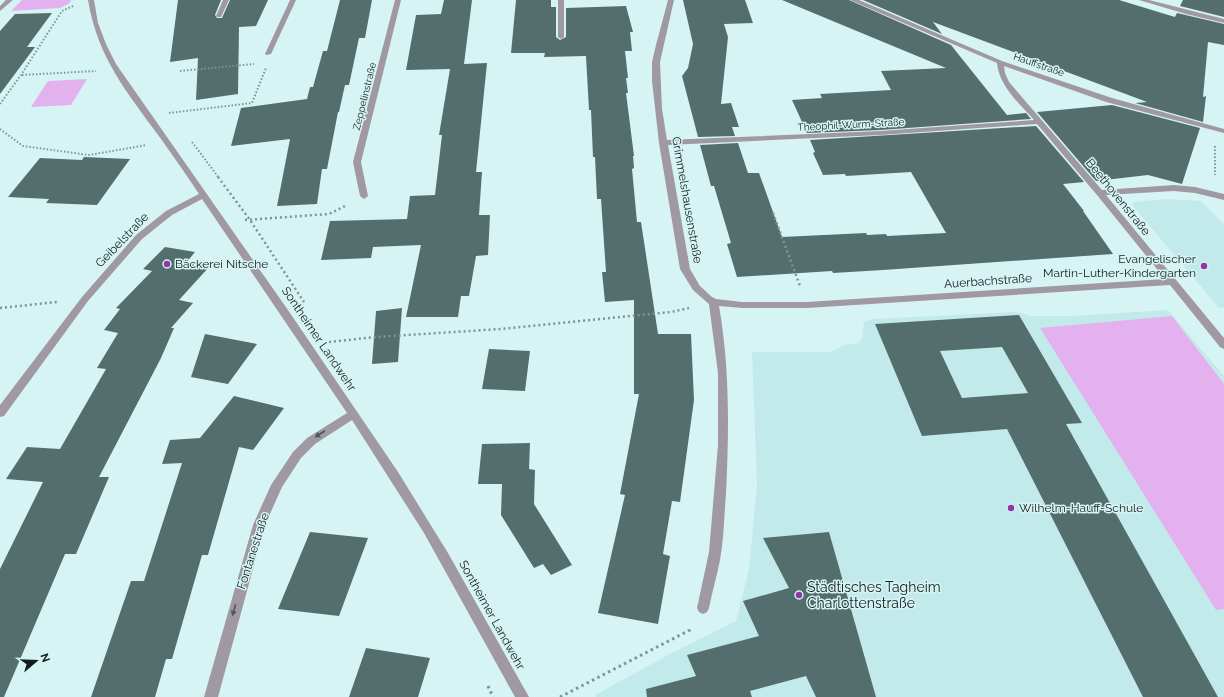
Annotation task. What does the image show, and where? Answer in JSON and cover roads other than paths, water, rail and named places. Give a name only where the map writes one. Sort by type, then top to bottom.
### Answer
[{"type":"street","points":[[0,9],[10,0]]},
{"type":"street","points":[[219,16],[226,0]]},
{"type":"street","points":[[268,54],[293,0]]},
{"type":"street","name":"Zeppelinstraße","points":[[364,196],[357,162],[398,0]]},
{"type":"street","points":[[560,37],[561,0]]},
{"type":"street","name":"Grimmelshausenstraße","points":[[671,0],[656,62],[658,109],[685,269],[689,278],[700,292],[714,302]]},
{"type":"street","name":"Hauffstraße","points":[[854,0],[1000,62],[1109,100],[1224,131]]},
{"type":"street","points":[[1142,0],[1224,21]]},
{"type":"street","name":"Sontheimer Landwehr","points":[[91,1],[96,24],[115,68],[133,96],[166,139],[308,344],[354,414],[441,549],[522,697]]},
{"type":"street","name":"Beethovenstraße","points":[[1000,62],[1001,73],[1006,83],[1100,193],[1224,346]]},
{"type":"street","name":"Theophil-Wurm-Straße","points":[[663,143],[888,133],[1040,122]]},
{"type":"street","points":[[1100,193],[1174,188],[1224,197]]},
{"type":"street","name":"Geibelstraße","points":[[0,414],[85,299],[139,237],[169,213],[204,195]]},
{"type":"street","name":"Auerbachstraße","points":[[714,302],[742,305],[807,305],[1172,282]]},
{"type":"street","points":[[703,608],[714,561],[725,419],[719,326],[714,302]]},
{"type":"street","name":"Fontanestraße","points":[[210,697],[259,525],[277,485],[297,455],[311,440],[354,414]]},
{"type":"place","name":"Bäckerei Nitsche","points":[[167,264]]},
{"type":"place","name":"Evangelischer Martin-Luther-Kindergarten","points":[[1204,266]]},
{"type":"place","name":"Wilhelm-Hauff-Schule","points":[[1011,508]]},
{"type":"place","name":"Städtisches Tagheim Charlottenstraße","points":[[799,595]]}]
